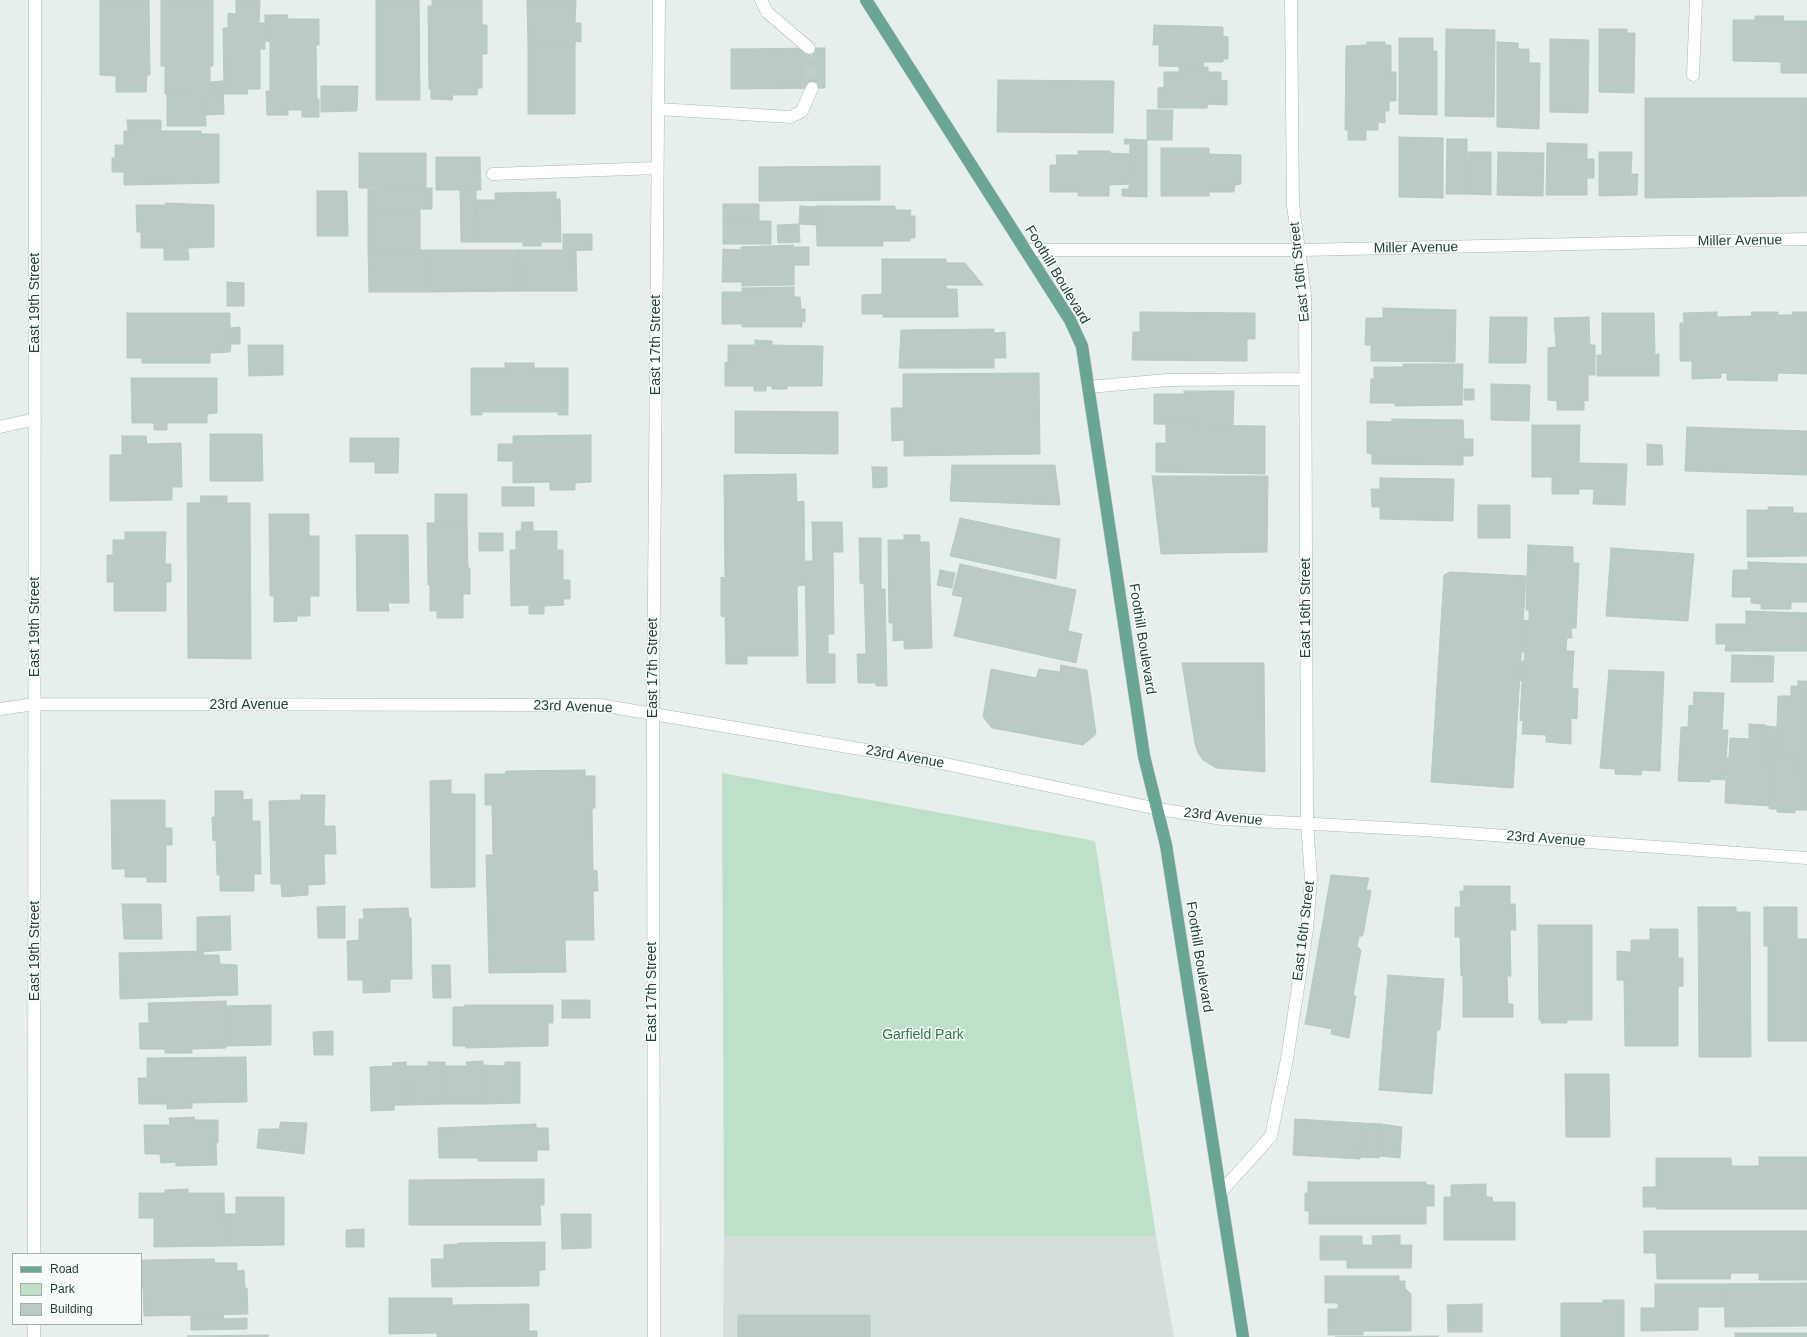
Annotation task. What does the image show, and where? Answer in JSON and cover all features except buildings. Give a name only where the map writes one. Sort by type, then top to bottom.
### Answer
[{"type":"main road","name":"Foothill Boulevard","points":[[866,0],[1070,320],[1082,346],[1144,756],[1158,809],[1170,870],[1243,1337]]},
{"type":"street","name":"East 19th Street","points":[[34,1253],[35,0]]},
{"type":"street","name":"East 17th Street","points":[[654,1337],[653,715],[659,0]]},
{"type":"street","points":[[762,0],[767,12],[809,48]]},
{"type":"street","name":"East 16th Street","points":[[1220,1193],[1271,1136],[1287,1058],[1307,929],[1311,878],[1307,823],[1305,295],[1293,205],[1291,0]]},
{"type":"street","points":[[1694,75],[1696,0]]},
{"type":"street","points":[[658,109],[791,117],[802,111],[812,88]]},
{"type":"street","points":[[493,174],[657,168]]},
{"type":"street","name":"Miller Avenue","points":[[1025,250],[1300,250],[1807,239]]},
{"type":"street","points":[[1089,387],[1167,380],[1306,379]]},
{"type":"street","points":[[0,427],[35,419]]},
{"type":"street","name":"23rd Avenue","points":[[0,709],[34,704],[600,705],[931,761],[1158,809],[1223,819],[1424,830],[1807,858]]},
{"type":"street","points":[[34,1325],[34,1337]]},
{"type":"shaded area","points":[[724,1236],[1156,1236],[1174,1337],[723,1337]]},
{"type":"green space","name":"Garfield Park","points":[[722,773],[1095,841],[1156,1236],[724,1236]]},
{"type":"tunnel","points":[[809,48],[812,88]]}]
